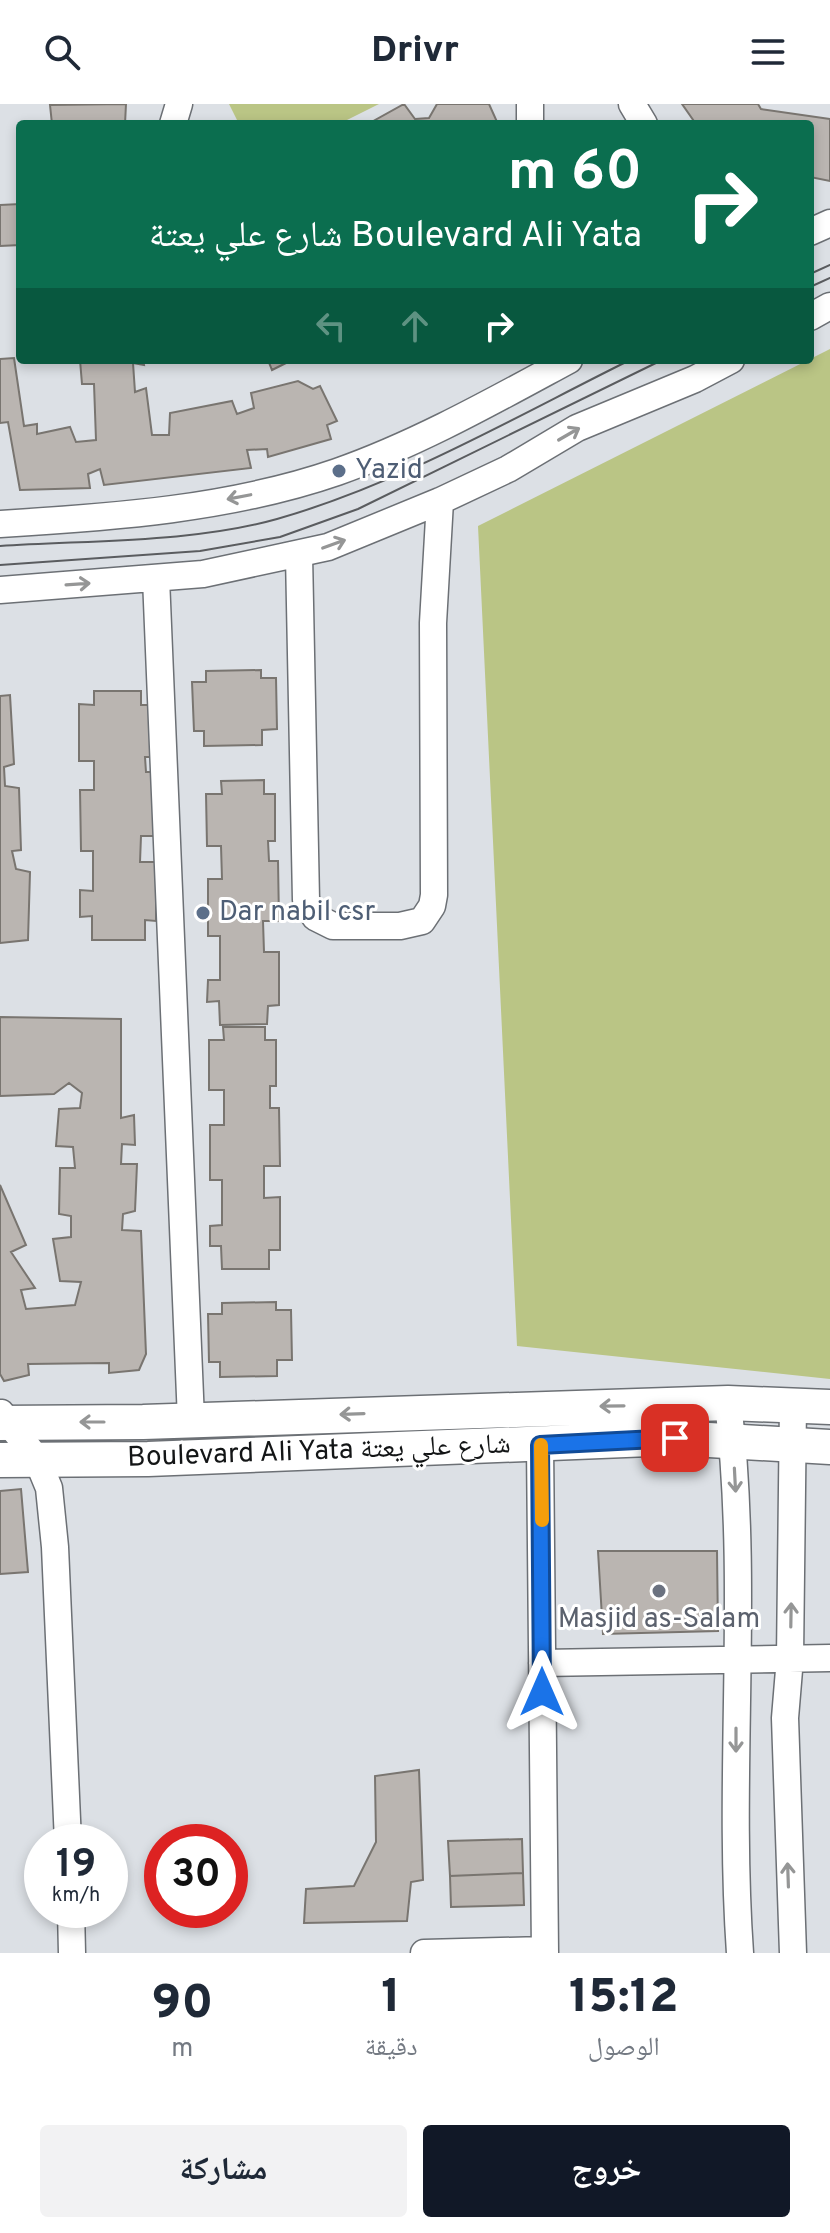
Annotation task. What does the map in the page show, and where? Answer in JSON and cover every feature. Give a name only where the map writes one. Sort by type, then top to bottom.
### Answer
[{"type":"street","points":[[0,524],[204,504],[300,483],[360,463],[561,364]]},
{"type":"street","points":[[0,590],[156,578],[299,555],[440,501],[508,469],[577,428],[723,364]]},
{"type":"street","points":[[299,555],[306,900],[315,917],[333,926],[413,925],[428,914],[434,895],[433,623],[440,501]]},
{"type":"street","points":[[156,578],[191,1420]]},
{"type":"street","points":[[728,1403],[740,1575],[736,1805],[740,1953]]},
{"type":"street","name":"Boulevard Ali Yata شارع علي يعتة","points":[[3,1419],[191,1420],[728,1403],[830,1407]]},
{"type":"street","points":[[793,1404],[785,1787],[793,1953]]},
{"type":"street","points":[[3,1419],[37,1459],[49,1488],[53,1515],[67,1824]]},
{"type":"street","name":"Boulevard Ali Yata شارع علي يعتة","points":[[0,1460],[540,1445],[647,1438],[830,1447]]},
{"type":"street","points":[[424,1953],[545,1951],[540,1445]]},
{"type":"street","points":[[542,1663],[830,1658]]},
{"type":"street","points":[[71,1928],[72,1953]]},
{"type":"green space","points":[[229,104],[379,104],[347,120],[237,120]]},
{"type":"green space","points":[[830,349],[830,1379],[517,1346],[478,526],[800,364],[814,364],[814,357]]},
{"type":"building","points":[[126,104],[125,120],[52,120],[50,105]]},
{"type":"building","points":[[404,104],[415,119],[429,118],[437,104],[489,104],[496,120],[375,120]]},
{"type":"building","points":[[682,104],[758,104],[761,109],[830,119],[830,181],[814,178],[814,120],[693,120]]},
{"type":"building","points":[[16,204],[16,245],[0,246],[0,205]]},
{"type":"building","points":[[14,358],[24,426],[37,424],[37,434],[70,427],[76,442],[96,440],[94,384],[82,384],[80,364],[133,364],[135,392],[146,388],[152,435],[169,435],[170,413],[232,401],[237,414],[254,408],[251,393],[298,381],[313,389],[320,386],[337,421],[327,425],[331,439],[268,457],[267,449],[247,450],[251,468],[104,485],[100,469],[88,474],[90,488],[20,490],[8,422],[0,423],[0,359]]},
{"type":"building","points":[[270,364],[284,364],[272,370]]},
{"type":"building","points":[[261,670],[261,678],[276,678],[277,729],[262,730],[262,745],[204,746],[204,731],[194,731],[192,682],[206,682],[206,671]]},
{"type":"building","points":[[94,691],[141,691],[141,705],[152,705],[152,757],[145,757],[146,772],[155,772],[155,836],[141,836],[140,862],[156,862],[156,921],[145,920],[145,940],[92,940],[92,916],[80,917],[80,890],[93,891],[93,851],[81,851],[80,790],[94,790],[94,761],[79,761],[79,704],[94,705]]},
{"type":"building","points":[[10,695],[14,764],[4,767],[5,786],[19,788],[21,850],[12,851],[16,869],[30,872],[28,940],[0,943],[0,696]]},
{"type":"building","points":[[264,780],[264,794],[275,794],[275,841],[268,841],[269,861],[278,861],[279,921],[263,921],[264,952],[279,952],[279,1005],[268,1006],[267,1024],[220,1025],[219,1001],[207,1002],[208,980],[220,980],[220,936],[208,936],[208,879],[222,879],[221,846],[207,846],[206,794],[222,794],[221,781]]},
{"type":"building","points":[[0,1017],[121,1019],[121,1118],[134,1115],[135,1145],[122,1144],[121,1164],[137,1164],[135,1211],[123,1214],[122,1230],[141,1231],[146,1354],[139,1370],[109,1373],[109,1363],[28,1364],[29,1375],[4,1381],[0,1374],[0,1185],[26,1245],[11,1252],[35,1288],[21,1290],[26,1309],[75,1305],[81,1282],[60,1281],[53,1239],[71,1237],[71,1216],[59,1214],[60,1168],[75,1168],[73,1147],[56,1146],[59,1109],[80,1108],[82,1093],[69,1083],[54,1094],[0,1096]]},
{"type":"building","points":[[223,1027],[265,1027],[265,1040],[276,1040],[276,1086],[270,1086],[270,1108],[279,1108],[280,1166],[264,1166],[264,1198],[280,1197],[280,1250],[269,1250],[269,1269],[222,1269],[221,1246],[210,1246],[210,1226],[222,1225],[222,1180],[210,1180],[210,1125],[224,1125],[224,1090],[209,1090],[209,1040],[224,1040]]},
{"type":"building","points":[[276,1302],[276,1310],[291,1310],[292,1360],[277,1360],[277,1376],[220,1377],[220,1362],[209,1362],[208,1314],[222,1314],[222,1303]]},
{"type":"building","points":[[21,1489],[28,1572],[0,1574],[0,1491]]},
{"type":"building","name":"Masjid as-Salam","points":[[598,1551],[717,1551],[718,1631],[603,1634]]},
{"type":"building","points":[[419,1770],[423,1880],[411,1882],[407,1921],[304,1923],[306,1889],[354,1886],[376,1842],[375,1776]]},
{"type":"building","points":[[522,1839],[523,1873],[450,1876],[448,1841]]},
{"type":"building","points":[[523,1873],[524,1905],[451,1907],[450,1876]]},
{"type":"tram line","points":[[814,272],[830,265]]},
{"type":"tram line","points":[[814,285],[830,278]]},
{"type":"tram line","points":[[0,546],[175,537],[277,519],[412,468],[622,364]]},
{"type":"tram line","points":[[0,565],[200,551],[280,537],[358,509],[654,364]]},
{"type":"slow traffic","points":[[541,1445],[542,1520]]},
{"type":"place","name":"Yazid","points":[[339,471]]},
{"type":"place","name":"Dar nabil csr","points":[[203,913]]},
{"type":"place","name":"Masjid as-Salam","points":[[659,1591]]},
{"type":"route","points":[[542,1692],[540,1445],[675,1438]]}]
